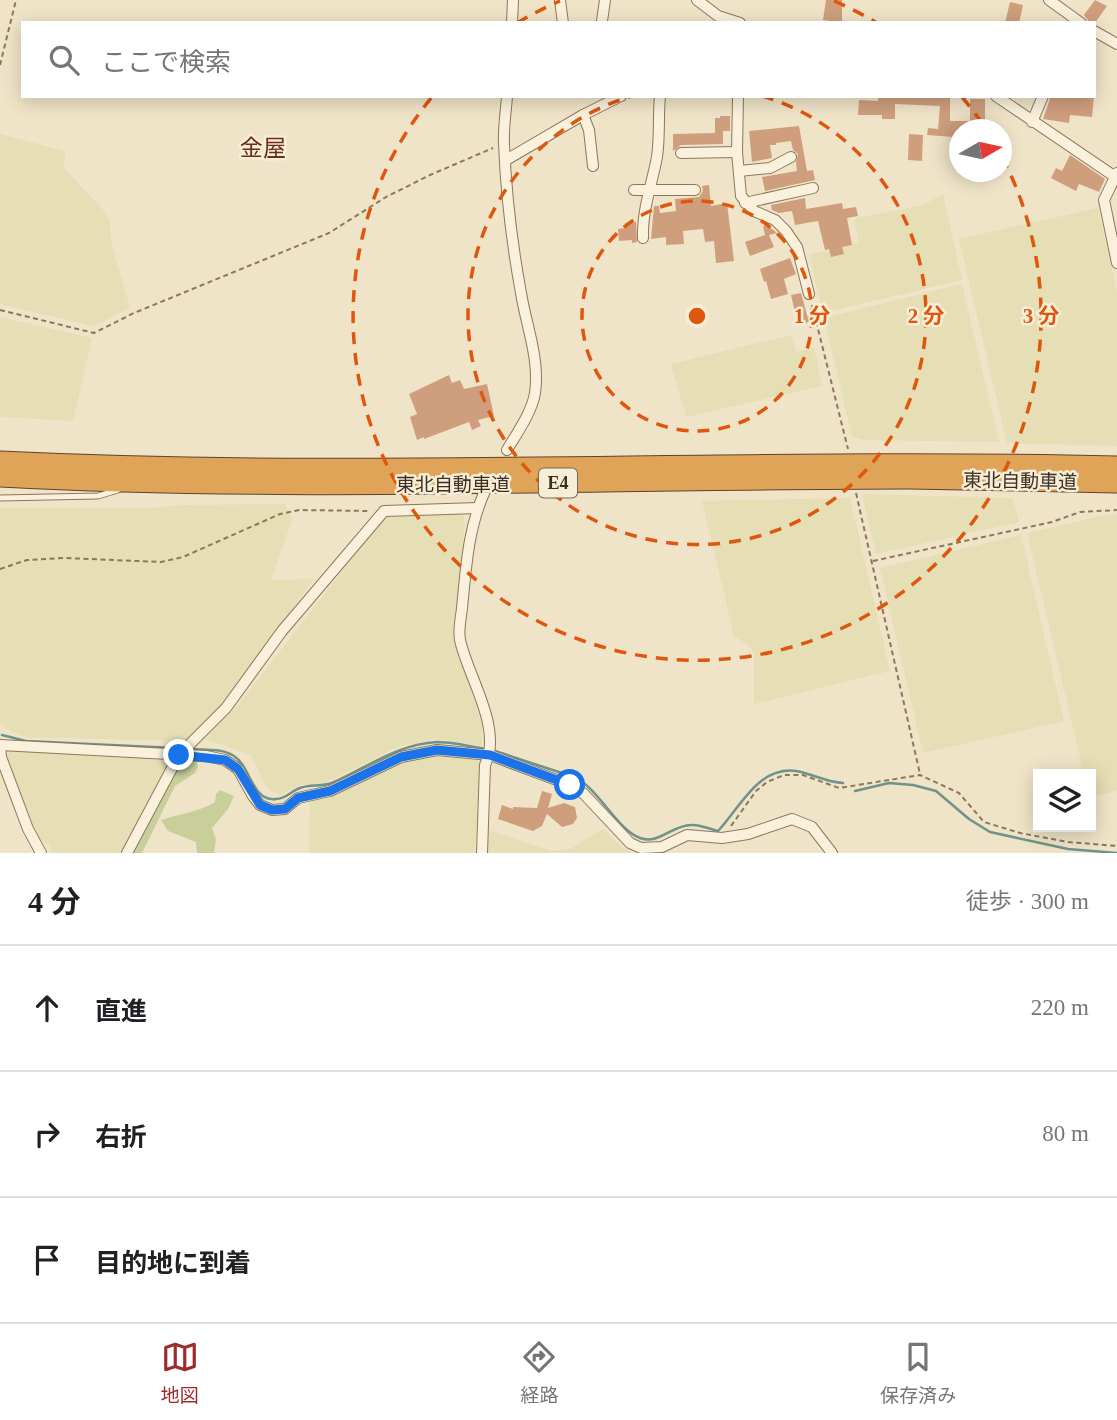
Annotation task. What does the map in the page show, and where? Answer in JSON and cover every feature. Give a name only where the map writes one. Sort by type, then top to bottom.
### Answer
[{"type":"highway","name":"東北自動車道","points":[[0,461],[281,468],[908,464],[1117,467]]},
{"type":"highway","name":"東北自動車道","points":[[0,477],[144,482],[416,485],[908,480],[1117,483]]},
{"type":"street","points":[[512,21],[513,0]]},
{"type":"street","points":[[560,0],[563,21]]},
{"type":"street","points":[[602,21],[605,0]]},
{"type":"street","points":[[1049,0],[1067,19]]},
{"type":"street","points":[[707,2],[715,20]]},
{"type":"street","points":[[1096,32],[1115,40]]},
{"type":"street","points":[[507,98],[503,144],[506,181],[520,292],[532,344],[535,378],[535,393],[531,404],[507,450]]},
{"type":"street","points":[[506,160],[616,98]]},
{"type":"street","points":[[643,238],[642,217],[657,154],[660,98]]},
{"type":"street","points":[[738,98],[737,152],[741,197],[754,211],[775,220],[786,231],[797,247],[809,294]]},
{"type":"street","points":[[999,98],[1116,177],[1104,200],[1117,263]]},
{"type":"street","points":[[1032,122],[1043,98]]},
{"type":"street","points":[[583,115],[589,130],[593,166]]},
{"type":"street","points":[[681,153],[737,152]]},
{"type":"street","points":[[739,171],[771,168],[791,158]]},
{"type":"street","points":[[745,203],[813,188]]},
{"type":"street","points":[[634,190],[695,190]]},
{"type":"street","points":[[482,853],[485,765],[490,752],[485,714],[459,638],[468,549],[485,491]]},
{"type":"street","points":[[127,853],[179,755],[226,708],[282,631],[384,511],[478,508]]},
{"type":"street","points":[[41,853],[28,830],[1,757],[0,745],[225,760],[238,769],[260,805],[272,810],[285,809],[298,798],[330,791],[401,757],[437,750],[490,752],[583,793],[630,843],[641,848],[662,846],[687,835],[722,838],[748,834],[792,819],[812,827],[832,853]]},
{"type":"lane","points":[[0,498],[98,496],[144,482]]},
{"type":"path","points":[[0,65],[16,0]]},
{"type":"path","points":[[0,310],[94,333],[134,313],[329,233],[386,197],[503,144]]},
{"type":"path","points":[[809,294],[848,451]]},
{"type":"path","points":[[855,491],[920,775]]},
{"type":"path","points":[[0,569],[27,560],[65,558],[161,562],[183,557],[280,514],[299,510],[384,511]]},
{"type":"path","points":[[872,561],[1052,522],[1080,512],[1117,510]]},
{"type":"path","points":[[722,838],[756,791],[767,782],[784,775],[803,775],[839,788],[920,775],[959,793],[984,822],[1020,833],[1068,842],[1117,846]]},
{"type":"shaded area","points":[[0,134],[65,151],[64,168],[105,212],[110,222],[111,241],[130,308],[93,326],[0,304]]},
{"type":"shaded area","points":[[943,194],[962,280],[823,313],[809,255],[859,243],[854,219],[923,205]]},
{"type":"shaded area","points":[[1098,208],[1117,292],[1117,446],[1007,443],[959,239]]},
{"type":"shaded area","points":[[962,284],[999,442],[864,440],[852,437],[824,318]]},
{"type":"shaded area","points":[[0,317],[92,338],[73,421],[0,417]]},
{"type":"shaded area","points":[[791,335],[796,352],[814,348],[822,386],[686,417],[671,364]]},
{"type":"shaded area","points":[[862,494],[1013,498],[1019,522],[876,554]]},
{"type":"shaded area","points":[[850,498],[890,671],[754,704],[754,653],[748,645],[734,636],[702,501]]},
{"type":"shaded area","points":[[285,504],[292,520],[271,580],[314,579],[224,703],[184,741],[26,737],[6,729],[0,723],[0,508]]},
{"type":"shaded area","points":[[463,513],[465,525],[453,633],[482,725],[482,746],[434,739],[397,747],[336,778],[322,783],[301,785],[280,795],[266,787],[251,755],[205,739],[239,704],[386,517]]},
{"type":"shaded area","points":[[1117,514],[1117,791],[1096,796],[1096,769],[1083,769],[1027,533]]},
{"type":"shaded area","points":[[1021,535],[1064,721],[923,753],[880,568]]},
{"type":"shaded area","points":[[11,751],[162,760],[167,764],[123,853],[52,853],[50,846],[39,838],[24,808],[6,755]]},
{"type":"shaded area","points":[[441,754],[481,761],[475,853],[309,853],[310,801],[331,797],[386,768]]},
{"type":"shaded area","points":[[603,829],[632,853],[486,853],[488,830],[551,851],[570,849]]},
{"type":"green space","points":[[181,759],[196,759],[198,767],[195,773],[175,786],[142,853],[131,853],[137,838],[146,831],[147,821]]},
{"type":"green space","points":[[220,790],[234,796],[228,809],[212,828],[216,839],[214,853],[197,853],[196,842],[168,831],[161,820],[195,811],[215,802],[216,794]]},
{"type":"building","points":[[826,0],[842,0],[842,21],[823,20]]},
{"type":"building","points":[[1095,0],[1107,6],[1096,22],[1088,21],[1084,15]]},
{"type":"building","points":[[1010,2],[1023,5],[1019,21],[1005,21]]},
{"type":"building","points":[[950,98],[949,137],[927,135],[928,128],[938,129],[940,106],[895,104],[895,119],[882,119],[882,115],[858,115],[859,100]]},
{"type":"building","points":[[1050,98],[1094,98],[1092,117],[1070,115],[1069,123],[1043,119]]},
{"type":"building","points":[[970,99],[985,99],[985,119],[970,119]]},
{"type":"building","points":[[730,116],[730,131],[723,131],[723,144],[681,145],[673,151],[673,134],[715,133],[715,118]]},
{"type":"building","points":[[799,126],[807,171],[813,170],[815,180],[765,191],[762,177],[797,171],[798,154],[793,150],[791,141],[776,143],[770,145],[772,158],[752,162],[749,131]]},
{"type":"building","points":[[909,134],[923,135],[922,161],[908,160]]},
{"type":"building","points":[[1070,155],[1105,179],[1099,192],[1079,184],[1076,191],[1051,178],[1056,168],[1062,171]]},
{"type":"building","points":[[709,185],[711,206],[727,203],[734,261],[716,263],[714,241],[705,242],[703,229],[683,231],[684,244],[666,245],[666,237],[651,239],[654,206],[659,206],[660,213],[676,211],[675,199],[699,197],[703,191],[702,186]]},
{"type":"building","points":[[805,198],[806,209],[842,203],[843,209],[856,207],[858,216],[847,218],[852,245],[842,247],[844,254],[831,257],[829,249],[825,250],[818,221],[795,225],[792,211],[779,213],[772,210],[771,205]]},
{"type":"building","points":[[636,222],[637,242],[619,241],[618,229],[626,228],[625,223]]},
{"type":"building","points":[[767,225],[777,233],[769,235],[774,247],[750,256],[745,242],[765,235],[763,226]]},
{"type":"building","points":[[790,258],[796,274],[784,279],[788,294],[771,299],[760,269]]},
{"type":"building","points":[[801,293],[809,322],[798,325],[791,295]]},
{"type":"building","points":[[449,375],[452,383],[460,380],[464,389],[487,384],[494,416],[478,420],[481,426],[472,430],[469,422],[417,440],[410,417],[417,414],[409,394]]},
{"type":"building","points":[[542,791],[552,794],[548,808],[564,803],[575,807],[577,818],[573,824],[562,827],[547,814],[542,826],[533,831],[498,819],[502,805],[513,809],[537,808]]},
{"type":"waterway","points":[[2,735],[26,741],[175,748]]},
{"type":"waterway","points":[[192,749],[229,753],[240,761],[262,795],[276,799],[283,798],[297,789],[332,783],[409,747],[437,742],[485,749]]},
{"type":"waterway","points":[[492,750],[577,778],[632,834],[647,839],[691,825],[718,831],[751,790],[771,775],[783,771],[796,771],[843,783]]},
{"type":"waterway","points":[[855,791],[889,783],[913,785],[936,791],[969,819],[990,832],[1068,849],[1117,853]]},
{"type":"district","name":"金屋","points":[[263,148]]},
{"type":"route","points":[[179,755],[225,760],[238,769],[260,805],[272,810],[285,809],[298,798],[330,791],[401,757],[437,750],[490,755],[570,785]]}]
